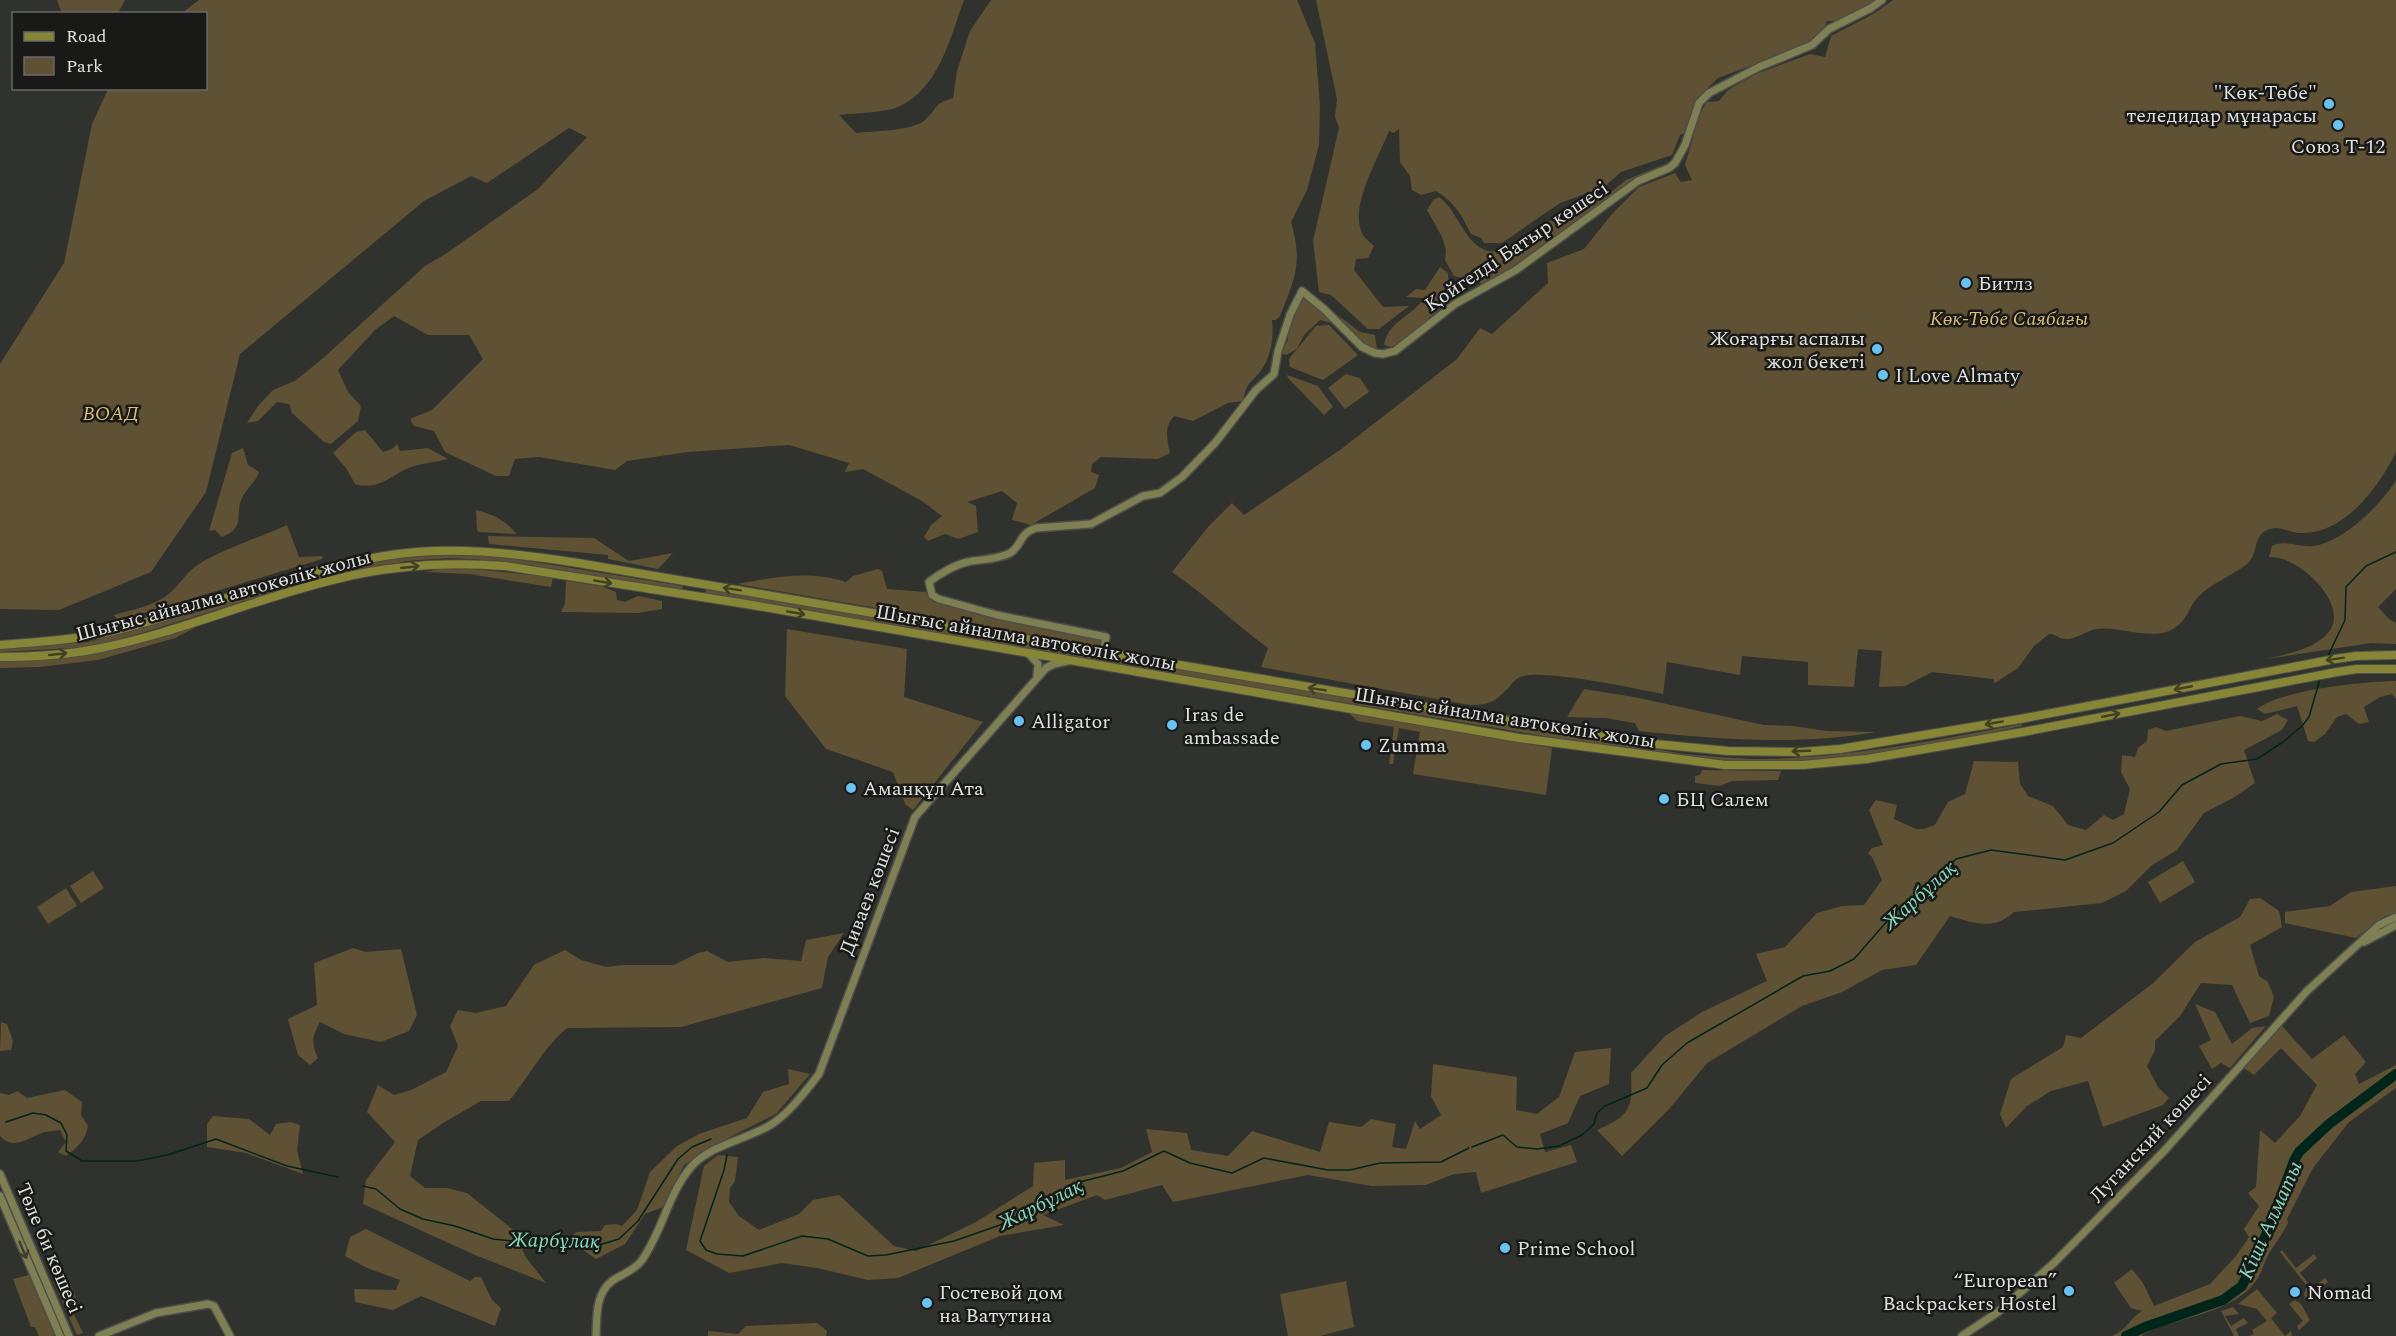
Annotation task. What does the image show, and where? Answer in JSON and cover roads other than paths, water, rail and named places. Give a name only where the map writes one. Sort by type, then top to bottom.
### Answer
[{"type":"main road","points":[[0,645],[57,641],[112,631],[339,565],[396,555],[455,550],[504,552],[1634,742],[1728,751],[1801,752],[1864,745],[2011,720],[2345,657],[2394,655]]},
{"type":"main road","name":"Шығыс айналма автокөлік жолы","points":[[0,657],[93,650],[339,578],[389,569],[454,564],[505,566],[1519,738],[1725,765],[1803,765],[1842,762],[2054,726],[2357,669],[2394,668]]},
{"type":"street","name":"Қойгелді Батыр көшесі","points":[[1103,653],[1106,636],[997,615],[939,599],[932,595],[929,582],[965,562],[995,558],[1010,553],[1018,547],[1021,537],[1028,531],[1036,528],[1091,524],[1136,499],[1170,488],[1201,460],[1256,390],[1274,374],[1278,351],[1290,315],[1302,291],[1324,309],[1362,347],[1383,354],[1395,351],[1455,304],[1516,270],[1638,181],[1669,168],[1675,163],[1685,145],[1699,103],[1709,93],[1759,67],[1812,45],[1829,29],[1882,0]]},
{"type":"street","points":[[1028,653],[1038,664],[1036,679]]},
{"type":"street","name":"Диваев көшесі","points":[[596,1336],[599,1301],[603,1291],[612,1281],[629,1272],[641,1260],[679,1185],[692,1166],[706,1155],[772,1124],[802,1096],[819,1074],[915,817],[1046,668],[1069,661]]},
{"type":"street","name":"Луганский көшесі","points":[[1962,1336],[1998,1312],[2054,1263],[2165,1150],[2307,991],[2379,925],[2396,917]]},
{"type":"street","name":"Луганский көшесі","points":[[2352,950],[2396,925]]},
{"type":"street","name":"Төле би көшесі","points":[[0,1174],[69,1336]]},
{"type":"street","name":"Төле би көшесі","points":[[0,1196],[60,1336]]},
{"type":"street","points":[[99,1336],[156,1314],[199,1304],[214,1306],[230,1336]]},
{"type":"waterway","name":"Жарбұлақ","points":[[2327,658],[2345,620],[2346,587],[2366,566],[2396,552]]},
{"type":"waterway","name":"Жарбұлақ","points":[[1472,1147],[1503,1135],[1517,1147],[1537,1149],[1559,1146],[1582,1135],[1594,1124],[1597,1113],[1605,1106],[1647,1088],[1662,1065],[1687,1043],[1803,976],[1830,971],[1854,959],[1896,911],[1956,859],[1991,850],[2065,860],[2113,843],[2159,812],[2182,785],[2221,764],[2257,759],[2283,742],[2309,717],[2320,679]]},
{"type":"waterway","name":"Кіші Алматы","points":[[2126,1336],[2145,1327],[2223,1300],[2242,1286],[2267,1233],[2299,1152],[2329,1124],[2396,1074]]},
{"type":"waterway","name":"Жарбұлақ","points":[[6,1122],[33,1113],[46,1115],[61,1123],[67,1135],[66,1151],[82,1161],[137,1161],[167,1155],[216,1139],[287,1166],[338,1177]]},
{"type":"waterway","name":"Жарбұлақ","points":[[363,1186],[376,1189],[400,1209],[423,1219],[455,1226],[493,1239],[532,1243],[570,1240],[599,1245],[619,1239],[638,1221],[678,1159],[692,1147],[711,1139]]},
{"type":"waterway","name":"Жарбұлақ","points":[[727,1155],[700,1241],[706,1250],[717,1254],[743,1256],[802,1236],[828,1239],[868,1256],[886,1255],[954,1241],[1000,1225],[1076,1183],[1123,1171],[1164,1151],[1190,1163],[1232,1173],[1264,1158],[1328,1170],[1350,1170],[1380,1163],[1441,1162],[1469,1148]]},
{"type":"place","name":"\"Көк-Төбе\" теледидар мұнарасы","points":[[2329,104]]},
{"type":"place","name":"Союз Т-12","points":[[2338,125]]},
{"type":"place","name":"Битлз","points":[[1966,283]]},
{"type":"place","name":"Жоғарғы аспалы жол бекеті","points":[[1877,349]]},
{"type":"place","name":"I Love Almaty","points":[[1883,375]]},
{"type":"place","name":"Alligator","points":[[1019,721]]},
{"type":"place","name":"Iras de ambassade","points":[[1172,725]]},
{"type":"place","name":"Zumma","points":[[1366,745]]},
{"type":"place","name":"Аманқұл Ата","points":[[851,788]]},
{"type":"place","name":"БЦ Салем","points":[[1664,799]]},
{"type":"place","name":"Prime School","points":[[1505,1248]]},
{"type":"place","name":"“European” Backpackers Hostel","points":[[2069,1291]]},
{"type":"place","name":"Nomad","points":[[2295,1292]]},
{"type":"place","name":"Гостевой дом на Ватутина","points":[[927,1303]]},
{"type":"park label","name":"Көк-Төбе Саябағы","points":[[2009,318]]},
{"type":"park label","name":"ВОАД","points":[[111,413]]}]
